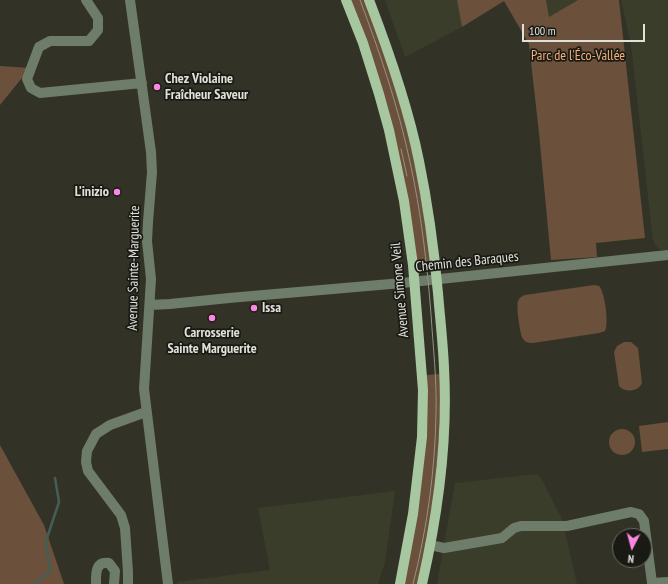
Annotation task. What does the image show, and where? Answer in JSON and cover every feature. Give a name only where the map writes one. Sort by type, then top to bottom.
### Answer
[{"type":"main road","name":"Avenue Simone Veil","points":[[346,0],[363,43],[389,130],[404,201],[414,282],[423,390],[422,437],[413,514],[400,584]]},
{"type":"main road","points":[[369,0],[400,86],[419,160],[428,211],[437,279],[444,368],[444,412],[441,469],[435,517],[422,584]]},
{"type":"street","points":[[86,0],[98,18],[98,30],[89,41],[50,41],[38,47],[27,79],[31,88],[40,92],[142,83]]},
{"type":"street","name":"Avenue Sainte-Marguerite","points":[[130,0],[151,152],[152,172],[148,228],[151,279],[144,389],[168,584]]},
{"type":"street","name":"Chemin des Baraques","points":[[150,305],[414,282],[668,255]]},
{"type":"street","points":[[128,584],[125,528],[121,515],[88,471],[86,462],[87,451],[96,434],[110,425],[146,412]]},
{"type":"street","points":[[430,545],[444,548],[502,538],[514,528],[521,526],[567,526],[631,512],[639,514],[644,521],[652,584],[668,582]]},
{"type":"street","points":[[96,584],[96,571],[98,566],[104,562],[109,563],[115,571],[114,584]]},
{"type":"shaded area","points":[[385,0],[457,0],[462,27],[405,57]]},
{"type":"shaded area","points":[[546,0],[578,0],[549,18]]},
{"type":"shaded area","points":[[621,0],[668,0],[668,251],[659,249],[653,240],[631,45]]},
{"type":"shaded area","points":[[537,474],[541,478],[562,519],[577,584],[437,584],[455,483]]},
{"type":"shaded area","points":[[395,491],[385,562],[378,584],[177,584],[177,582],[270,570],[258,508]]},
{"type":"green space","points":[[351,0],[366,0],[396,89],[415,160],[431,261],[417,262],[414,240]]},
{"type":"green space","name":"Parc de l'Éco-Vallée","points":[[457,0],[546,0],[549,17],[578,0],[619,0],[645,238],[596,243],[597,257],[551,260],[529,44],[504,1],[462,27]]},
{"type":"green space","points":[[0,66],[30,68],[0,105]]},
{"type":"green space","points":[[594,285],[599,286],[605,301],[607,322],[605,331],[533,343],[524,340],[519,325],[518,313],[518,301],[521,297],[525,295]]},
{"type":"green space","points":[[624,342],[631,342],[638,348],[642,383],[635,390],[625,390],[619,386],[614,352],[617,346]]},
{"type":"green space","points":[[441,375],[438,445],[430,524],[418,584],[404,584],[426,376]]},
{"type":"green space","points":[[668,422],[668,449],[642,452],[639,426]]},
{"type":"green space","points":[[622,429],[631,433],[635,442],[631,451],[622,455],[613,451],[609,442],[613,433]]},
{"type":"green space","points":[[0,445],[44,525],[64,584],[0,584]]},
{"type":"waterway","points":[[34,584],[50,572],[46,541],[59,502],[55,478]]},
{"type":"tram line","points":[[360,0],[388,80],[405,141],[414,181],[420,219],[429,295],[436,389],[434,457],[426,521],[413,584]]},
{"type":"tram line","points":[[401,149],[407,176]]},
{"type":"place","name":"Chez Violaine Fraîcheur Saveur","points":[[157,87]]},
{"type":"place","name":"L’inizio","points":[[117,192]]},
{"type":"place","name":"Issa","points":[[254,308]]},
{"type":"place","name":"Carrosserie Sainte Marguerite","points":[[212,318]]}]
